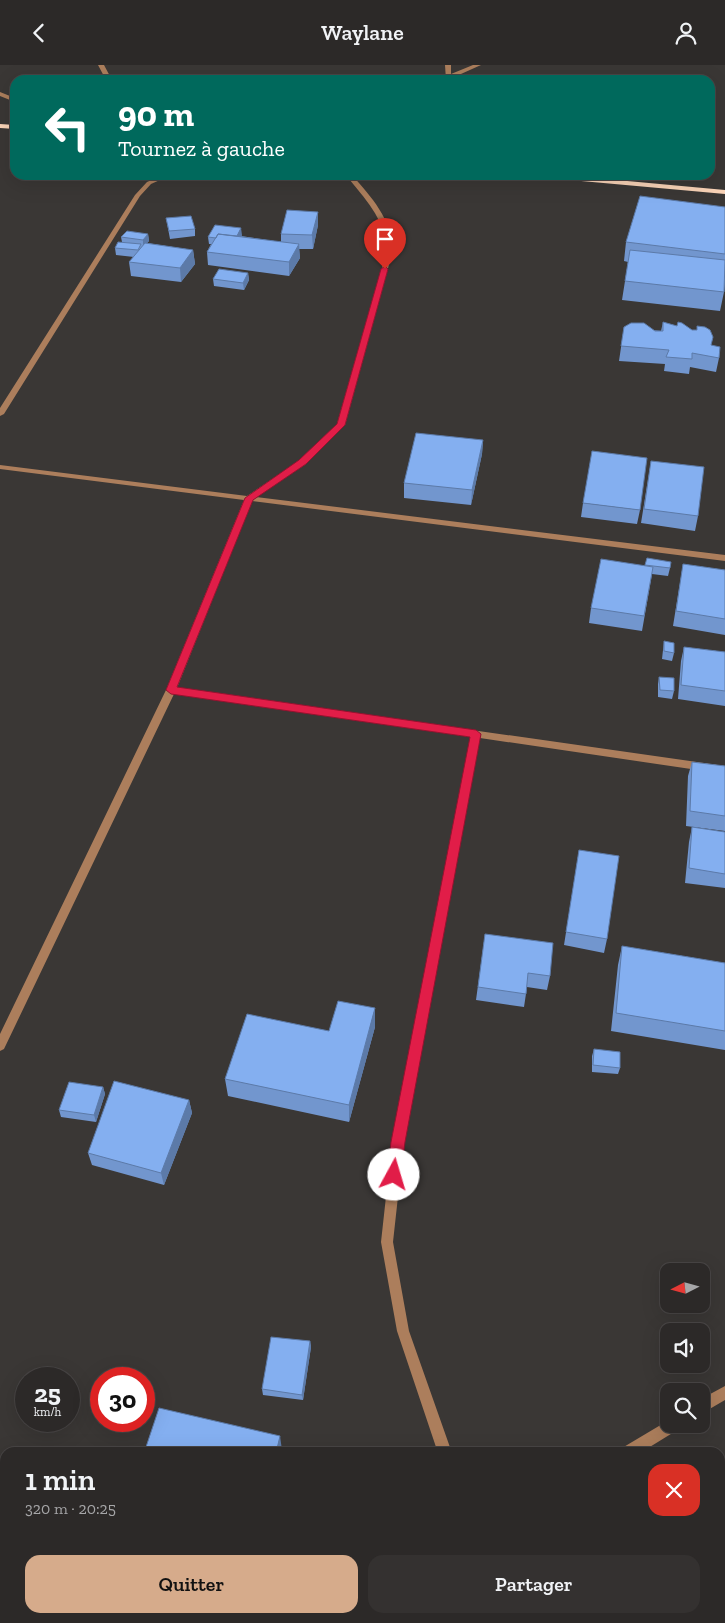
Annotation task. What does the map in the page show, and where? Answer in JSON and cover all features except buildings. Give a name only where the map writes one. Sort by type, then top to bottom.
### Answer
[{"type":"main road","points":[[592,180],[725,192]]},
{"type":"street","points":[[456,75],[478,65]]},
{"type":"street","points":[[0,414],[138,195],[149,183],[156,180]]},
{"type":"street","points":[[0,1046],[171,690],[249,498],[303,462],[341,425],[390,250],[390,233],[383,216],[353,180]]},
{"type":"street","points":[[0,467],[725,558]]},
{"type":"street","points":[[171,690],[725,770]]},
{"type":"street","points":[[443,1447],[403,1331],[387,1242],[398,1142],[476,734]]},
{"type":"street","points":[[710,1402],[725,1393]]},
{"type":"street","points":[[637,1447],[660,1433]]},
{"type":"route","points":[[385,269],[341,425],[303,462],[249,498],[171,690],[476,734],[398,1142],[394,1175]]}]
